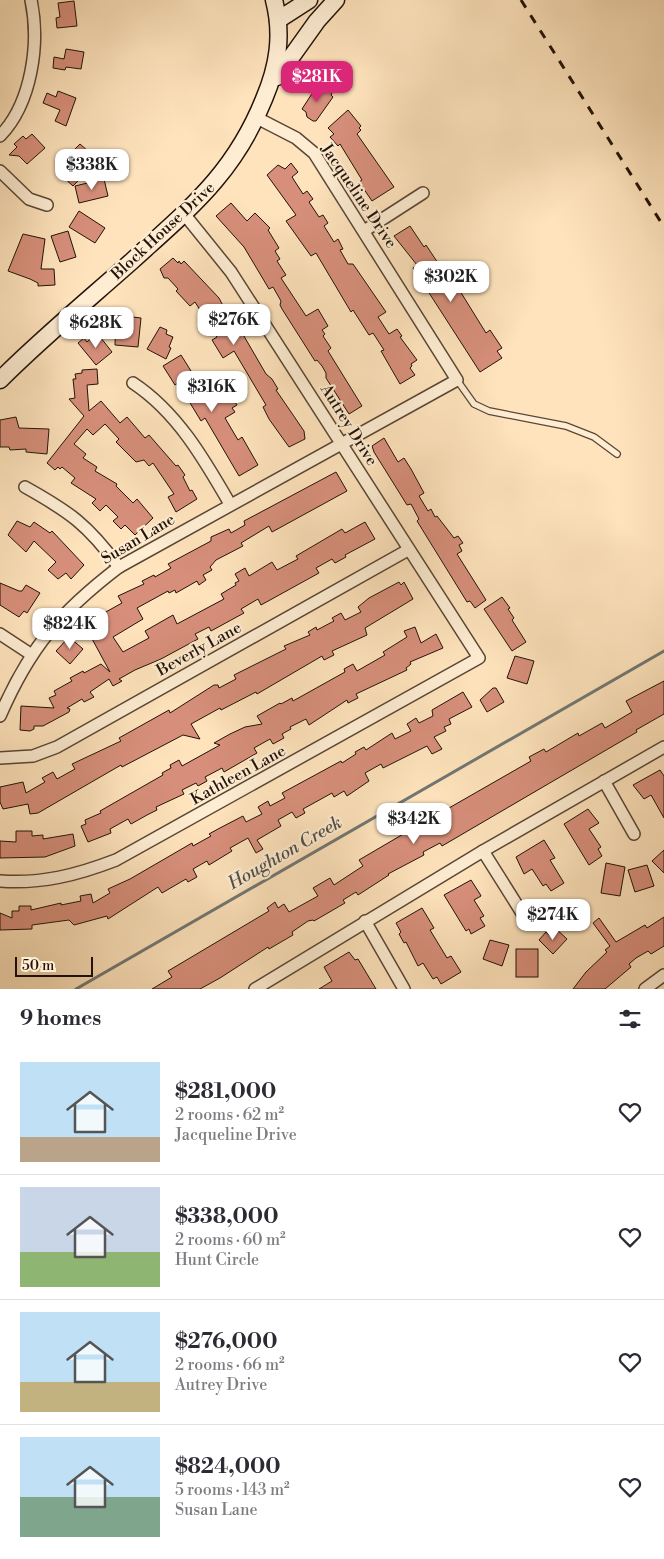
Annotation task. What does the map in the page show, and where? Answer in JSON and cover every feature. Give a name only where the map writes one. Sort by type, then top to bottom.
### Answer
[{"type":"street","points":[[0,136],[24,95],[30,75],[34,31],[31,0]]},
{"type":"street","points":[[278,20],[309,0]]},
{"type":"street","points":[[269,87],[317,21],[336,0]]},
{"type":"street","name":"Block House Drive","points":[[0,380],[185,215],[227,169],[243,146],[257,118],[269,87],[280,46],[275,1]]},
{"type":"street","name":"Jacqueline Drive","points":[[257,118],[296,138],[314,153],[457,380]]},
{"type":"street","points":[[0,171],[29,199],[47,205]]},
{"type":"street","points":[[364,231],[423,193]]},
{"type":"street","name":"Autrey Drive","points":[[185,215],[231,272],[479,658]]},
{"type":"street","points":[[342,442],[457,380]]},
{"type":"street","points":[[133,383],[154,397],[173,418],[211,470],[230,504]]},
{"type":"street","name":"Susan Lane","points":[[0,716],[32,655],[64,614],[83,595],[119,567],[342,442]]},
{"type":"street","points":[[25,487],[66,510],[85,525],[119,567]]},
{"type":"street","name":"Beverly Lane","points":[[0,758],[33,756],[57,748],[408,550]]},
{"type":"street","points":[[0,634],[32,655]]},
{"type":"street","name":"Kathleen Lane","points":[[0,881],[50,880],[81,873],[116,860],[479,658]]},
{"type":"street","points":[[254,989],[483,851],[664,747]]},
{"type":"street","points":[[604,781],[634,834]]},
{"type":"street","points":[[483,851],[522,913]]},
{"type":"street","points":[[365,921],[404,989]]},
{"type":"street","points":[[645,989],[664,975]]},
{"type":"lane","points":[[457,380],[474,404],[489,411],[566,426],[594,437],[617,454]]},
{"type":"building","points":[[74,1],[77,26],[57,28],[56,18],[60,17],[58,3]]},
{"type":"building","points":[[66,49],[84,52],[81,69],[66,67],[65,70],[53,68],[54,57],[64,59]]},
{"type":"building","points":[[323,86],[332,93],[333,97],[316,121],[313,121],[307,117],[306,112],[302,109],[315,89],[319,92]]},
{"type":"building","points":[[58,91],[76,98],[66,126],[55,121],[60,110],[43,103],[47,93],[56,97]]},
{"type":"building","points":[[348,110],[361,126],[359,128],[361,130],[357,134],[394,187],[372,201],[359,182],[362,180],[340,144],[338,146],[330,137],[334,134],[328,128]]},
{"type":"building","points":[[32,134],[45,148],[27,164],[19,156],[9,155],[17,147],[14,144],[23,136],[26,139]]},
{"type":"building","points":[[80,144],[89,152],[83,157],[92,166],[73,186],[62,176],[65,173],[63,170],[67,166],[64,160]]},
{"type":"building","points":[[291,163],[298,172],[292,177],[303,194],[307,191],[313,199],[309,202],[319,217],[323,215],[328,223],[324,226],[334,242],[338,239],[343,249],[340,250],[348,264],[353,264],[386,312],[378,317],[389,334],[397,329],[402,336],[400,337],[417,360],[411,364],[410,368],[415,375],[400,384],[381,351],[384,350],[373,333],[369,335],[353,310],[351,312],[316,253],[311,256],[286,221],[296,215],[267,175],[278,165],[285,169]]},
{"type":"building","points":[[104,179],[108,196],[79,203],[75,186]]},
{"type":"building","points":[[231,203],[247,221],[255,213],[270,228],[268,230],[279,248],[275,251],[280,259],[277,261],[286,275],[281,278],[306,316],[318,309],[328,326],[322,330],[325,334],[323,336],[331,348],[328,351],[362,406],[349,414],[326,378],[326,373],[322,366],[317,360],[315,361],[282,309],[281,301],[273,287],[269,289],[244,247],[216,216]]},
{"type":"building","points":[[79,211],[105,228],[95,243],[69,227]]},
{"type":"building","points":[[410,226],[424,247],[426,245],[458,293],[460,291],[486,333],[490,330],[502,348],[497,351],[502,358],[480,372],[413,268],[417,265],[394,236]]},
{"type":"building","points":[[68,231],[76,257],[60,262],[51,236]]},
{"type":"building","points":[[23,234],[45,239],[41,269],[54,269],[55,285],[38,286],[38,283],[30,279],[8,271]]},
{"type":"building","points":[[173,258],[181,264],[184,261],[219,298],[234,327],[241,331],[266,374],[272,379],[278,389],[276,390],[304,431],[305,439],[289,447],[269,419],[263,407],[266,405],[234,351],[223,358],[212,340],[217,337],[195,302],[190,306],[176,291],[178,289],[168,278],[164,278],[160,269]]},
{"type":"building","points":[[116,315],[141,318],[138,347],[115,345]]},
{"type":"building","points":[[160,327],[167,330],[166,334],[173,337],[166,359],[147,349]]},
{"type":"building","points":[[97,333],[112,352],[96,365],[78,343],[84,338],[87,342]]},
{"type":"building","points":[[181,355],[196,379],[204,374],[220,400],[230,394],[237,405],[232,408],[235,412],[225,418],[238,440],[242,437],[258,465],[239,476],[205,418],[201,421],[178,383],[175,385],[163,366]]},
{"type":"building","points":[[97,369],[98,384],[87,385],[89,411],[101,401],[120,423],[127,417],[145,438],[149,435],[176,466],[178,465],[185,475],[183,477],[190,491],[192,490],[197,499],[176,512],[168,497],[174,494],[153,463],[149,466],[144,460],[136,462],[116,442],[119,439],[105,424],[93,435],[87,429],[74,444],[86,454],[83,458],[97,467],[95,471],[117,484],[116,486],[133,503],[137,499],[153,518],[135,535],[125,525],[121,529],[113,521],[118,517],[106,505],[100,511],[92,503],[96,499],[71,483],[75,478],[62,467],[60,469],[58,467],[55,470],[47,463],[84,416],[69,399],[75,398],[73,379],[76,379],[75,374],[82,373],[82,370]]},
{"type":"building","points":[[16,417],[19,428],[49,429],[47,454],[26,452],[26,449],[10,450],[9,447],[0,447],[0,420]]},
{"type":"building","points":[[384,438],[398,462],[404,458],[411,469],[424,493],[419,496],[428,511],[431,509],[435,517],[437,516],[454,538],[458,536],[463,543],[459,545],[462,551],[457,554],[486,600],[475,608],[470,601],[467,602],[417,521],[419,519],[411,504],[407,505],[374,452],[372,446]]},
{"type":"building","points":[[336,472],[347,491],[272,532],[269,526],[241,543],[243,546],[216,560],[210,567],[212,570],[203,575],[206,580],[199,585],[197,581],[176,593],[175,590],[169,593],[168,591],[137,608],[143,619],[113,637],[123,652],[149,638],[145,631],[173,615],[177,624],[224,599],[221,594],[236,585],[235,583],[239,581],[235,574],[245,568],[249,576],[272,562],[277,570],[298,559],[296,556],[342,529],[345,533],[365,522],[375,539],[345,555],[346,557],[335,563],[332,559],[316,568],[319,573],[261,605],[258,599],[241,609],[244,613],[211,631],[209,627],[195,634],[198,639],[161,659],[135,670],[119,679],[122,681],[113,686],[109,679],[90,692],[94,697],[84,702],[82,699],[67,708],[70,709],[69,712],[43,726],[34,726],[34,729],[30,731],[20,730],[21,706],[54,708],[49,698],[56,695],[54,691],[72,681],[70,678],[101,664],[110,672],[84,624],[92,619],[90,616],[102,609],[104,613],[122,603],[118,596],[144,584],[142,581],[154,575],[155,577],[171,568],[168,564],[211,541],[211,537],[229,529],[231,533],[245,525],[244,521]]},
{"type":"building","points":[[17,521],[30,527],[34,522],[50,533],[52,531],[84,565],[71,579],[66,573],[58,579],[48,570],[56,562],[34,541],[26,552],[8,535]]},
{"type":"building","points":[[399,582],[401,585],[404,582],[413,599],[365,628],[367,635],[332,651],[334,655],[324,660],[322,656],[257,694],[256,692],[221,710],[220,708],[191,724],[200,739],[183,735],[122,767],[121,765],[38,813],[30,814],[28,804],[3,809],[0,802],[0,787],[23,782],[26,793],[45,782],[42,778],[53,772],[57,779],[75,769],[72,764],[121,741],[119,738],[169,710],[170,713],[214,685],[218,685],[219,688],[236,679],[234,675],[286,649],[284,646],[310,635],[308,632],[316,627],[317,630],[334,621],[332,618],[341,613],[345,620],[361,612],[358,607],[369,598]]},
{"type":"building","points":[[0,583],[19,591],[22,591],[26,585],[40,593],[27,613],[24,611],[19,617],[0,605]]},
{"type":"building","points":[[502,597],[510,608],[508,609],[514,618],[512,620],[526,642],[512,651],[484,609]]},
{"type":"building","points":[[415,627],[421,643],[436,634],[443,648],[410,662],[411,664],[406,668],[407,670],[356,694],[358,698],[348,703],[347,700],[309,725],[306,719],[290,727],[291,729],[282,734],[284,738],[273,744],[270,739],[254,748],[257,753],[224,772],[222,768],[205,777],[207,781],[198,786],[196,783],[182,790],[184,794],[156,807],[157,810],[131,824],[128,819],[110,829],[111,833],[88,842],[81,826],[86,824],[85,820],[101,813],[100,811],[163,775],[162,773],[171,768],[170,765],[179,760],[182,766],[220,745],[214,743],[230,734],[245,727],[262,724],[257,716],[280,703],[292,698],[293,701],[345,672],[344,669],[353,664],[357,671],[385,655],[383,652],[407,637],[404,631]]},
{"type":"building","points":[[69,637],[83,649],[70,664],[56,651]]},
{"type":"building","points":[[515,656],[534,661],[527,684],[507,678]]},
{"type":"building","points":[[664,681],[664,714],[636,730],[637,732],[442,846],[440,843],[423,852],[424,855],[388,874],[358,895],[356,892],[343,900],[345,903],[314,921],[308,921],[292,932],[293,935],[269,949],[268,947],[200,989],[152,989],[172,977],[168,971],[269,911],[267,908],[275,902],[278,908],[284,904],[289,912],[318,896],[313,888],[330,878],[334,885],[363,866],[359,860],[405,833],[403,831],[418,823],[422,830],[445,817],[442,812],[531,761],[529,757],[544,749],[546,752],[578,733],[579,736],[602,723],[605,728],[632,712],[626,701]]},
{"type":"building","points":[[493,688],[496,688],[504,702],[487,712],[480,700]]},
{"type":"building","points":[[463,692],[472,707],[449,719],[451,724],[444,727],[446,731],[434,737],[442,749],[432,754],[427,746],[383,768],[381,764],[365,773],[369,781],[347,796],[344,791],[334,797],[332,793],[303,809],[305,813],[296,818],[292,812],[278,820],[281,826],[257,840],[263,849],[256,853],[248,838],[230,848],[232,851],[209,865],[207,861],[193,869],[197,877],[188,882],[186,879],[162,893],[158,887],[108,919],[107,916],[74,925],[69,920],[32,925],[32,929],[0,930],[0,913],[12,918],[12,911],[19,911],[19,906],[31,906],[31,910],[61,903],[61,905],[81,901],[80,896],[91,894],[93,903],[110,893],[108,889],[130,879],[192,843],[193,846],[211,836],[209,834],[218,829],[243,816],[246,822],[262,814],[258,807],[268,801],[270,806],[285,798],[282,793],[341,761],[342,763],[364,747],[366,750],[392,733],[395,739],[411,731],[407,724],[416,718],[419,723],[433,716],[432,710]]},
{"type":"building","points":[[660,770],[664,776],[664,818],[651,795],[644,799],[633,785]]},
{"type":"building","points":[[588,809],[599,823],[589,829],[601,847],[598,849],[602,856],[589,865],[564,824]]},
{"type":"building","points":[[16,831],[32,831],[32,836],[43,835],[43,839],[73,834],[75,846],[45,857],[0,858],[0,841],[16,842]]},
{"type":"building","points":[[544,840],[555,858],[550,860],[564,883],[551,891],[546,884],[543,886],[532,869],[524,874],[516,857]]},
{"type":"building","points":[[664,850],[664,873],[652,861]]},
{"type":"building","points":[[606,863],[625,867],[620,896],[601,893]]},
{"type":"building","points":[[647,865],[654,886],[635,892],[628,870]]},
{"type":"building","points":[[471,880],[481,896],[474,900],[484,916],[480,918],[485,926],[471,934],[469,929],[466,931],[444,895]]},
{"type":"building","points":[[554,902],[581,903],[581,910],[587,910],[586,923],[554,922]]},
{"type":"building","points":[[422,908],[434,928],[430,930],[447,958],[451,956],[461,972],[441,984],[437,977],[433,979],[423,963],[418,966],[406,942],[404,943],[399,934],[401,932],[396,923]]},
{"type":"building","points":[[664,917],[664,946],[651,954],[648,951],[636,958],[629,964],[631,967],[605,989],[573,989],[586,972],[607,952],[605,950],[610,946],[593,923],[599,918],[616,942],[645,925],[647,928]]},
{"type":"building","points":[[554,927],[567,939],[553,954],[539,940],[546,932],[553,939]]},
{"type":"building","points":[[490,940],[509,945],[502,966],[483,959]]},
{"type":"building","points":[[516,949],[538,949],[538,977],[516,977]]},
{"type":"building","points":[[349,952],[355,960],[358,959],[376,989],[319,989],[332,981],[324,967]]},
{"type":"waterway","name":"Houghton Creek","points":[[76,989],[664,651]]},
{"type":"railway","points":[[521,0],[664,227]]}]
